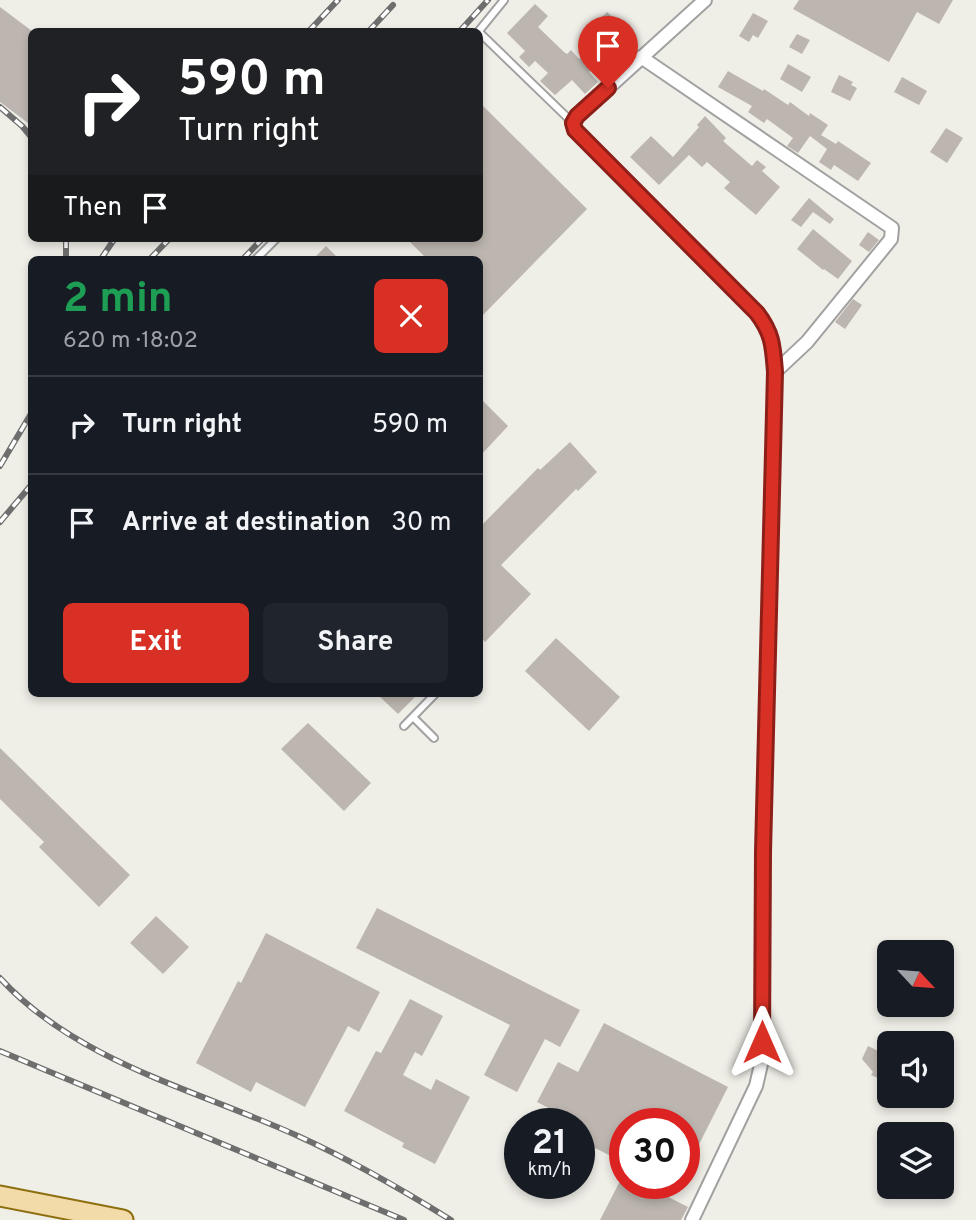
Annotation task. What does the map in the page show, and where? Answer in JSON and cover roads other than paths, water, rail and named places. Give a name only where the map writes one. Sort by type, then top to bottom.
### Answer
[{"type":"main road","points":[[0,1196],[124,1220]]},
{"type":"street","points":[[692,1220],[757,1086],[762,1060],[763,852],[775,372],[772,340],[768,328],[757,313],[575,130],[573,123],[577,116],[705,0]]},
{"type":"street","points":[[641,57],[892,228],[891,239],[841,301],[807,342],[775,372]]},
{"type":"lane","points":[[482,28],[504,0]]},
{"type":"lane","points":[[483,36],[573,123]]},
{"type":"lane","points":[[259,256],[272,242]]},
{"type":"lane","points":[[404,726],[432,697]]},
{"type":"lane","points":[[413,717],[434,738]]},
{"type":"railway","points":[[312,28],[338,0]]},
{"type":"railway","points":[[463,28],[488,0]]},
{"type":"railway","points":[[372,28],[393,5]]},
{"type":"railway","points":[[0,107],[28,133]]},
{"type":"railway","points":[[66,242],[66,256]]},
{"type":"railway","points":[[103,256],[112,242]]},
{"type":"railway","points":[[153,256],[166,242]]},
{"type":"railway","points":[[246,256],[259,242]]},
{"type":"railway","points":[[0,466],[28,419]]},
{"type":"railway","points":[[0,522],[28,489]]},
{"type":"railway","points":[[0,978],[31,1007],[65,1032],[101,1053],[318,1145],[376,1175],[451,1220]]},
{"type":"railway","points":[[0,1051],[404,1220]]}]
